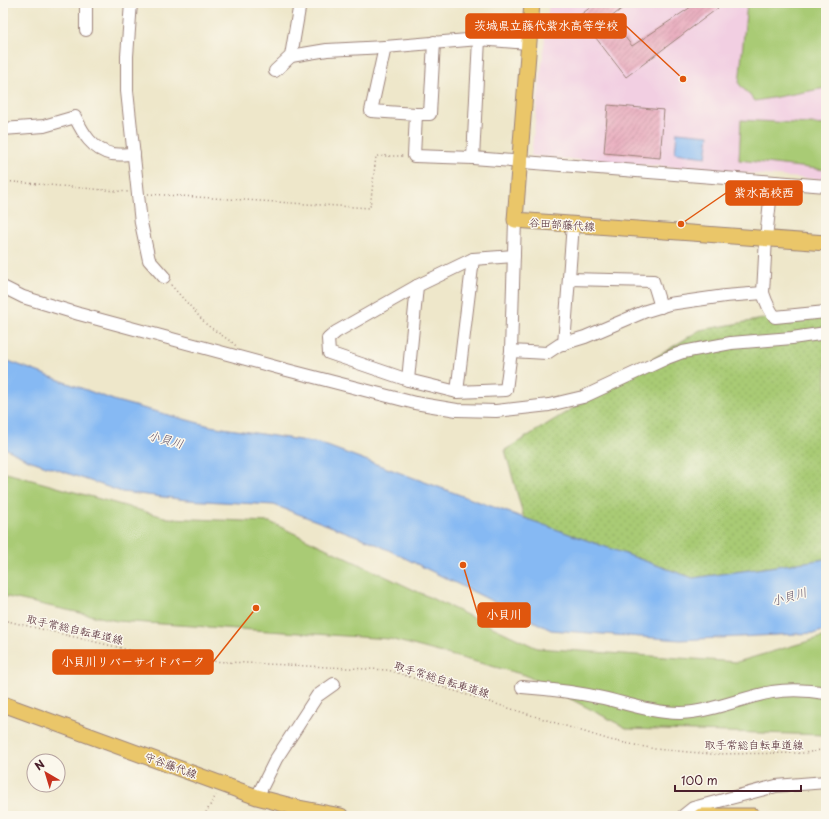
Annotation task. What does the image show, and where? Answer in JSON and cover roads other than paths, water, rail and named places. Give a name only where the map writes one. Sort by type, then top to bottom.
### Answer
[{"type":"main road","name":"谷田部藤代線","points":[[532,3],[514,220],[826,243]]},
{"type":"main road","name":"守谷藤代線","points":[[3,704],[257,797],[299,808],[341,816]]},
{"type":"main road","points":[[701,816],[753,816]]},
{"type":"street","points":[[86,3],[86,30]]},
{"type":"street","points":[[131,3],[127,56],[127,91],[141,223],[149,260],[164,277]]},
{"type":"street","points":[[291,56],[300,3]]},
{"type":"street","points":[[275,71],[291,56],[327,50],[479,39],[528,44]]},
{"type":"street","points":[[473,158],[479,39]]},
{"type":"street","points":[[385,47],[371,111],[430,114],[434,42]]},
{"type":"street","points":[[416,114],[414,156],[519,161],[826,186]]},
{"type":"street","points":[[3,128],[44,126],[76,117],[83,134],[97,148],[112,154],[134,154]]},
{"type":"street","points":[[772,182],[766,238],[763,293],[770,310],[776,317],[826,312]]},
{"type":"street","points":[[514,220],[514,256],[511,351],[506,390],[457,392],[408,380],[329,353],[328,339],[336,332],[417,286],[473,259],[514,256]]},
{"type":"street","points":[[564,344],[573,224]]},
{"type":"street","points":[[457,392],[473,259]]},
{"type":"street","points":[[569,279],[653,281],[661,307]]},
{"type":"street","points":[[408,380],[417,286]]},
{"type":"street","points":[[3,287],[23,297],[79,314],[415,403],[457,410],[496,411],[548,405],[582,397],[683,352],[731,343],[792,338],[826,333]]},
{"type":"street","points":[[511,351],[547,353],[564,344],[585,337],[646,311],[669,304],[725,296],[763,293]]},
{"type":"street","points":[[257,797],[276,759],[317,696],[334,684]]},
{"type":"street","points":[[522,687],[561,690],[639,707],[678,713],[693,712],[772,692],[797,690],[826,693]]},
{"type":"street","points":[[683,816],[693,808],[776,786],[826,782]]},
{"type":"water","points":[[677,132],[709,135],[706,157],[675,153]]},
{"type":"water","points":[[3,359],[116,401],[210,426],[319,443],[693,578],[826,559],[826,630],[816,633],[680,640],[551,630],[370,541],[274,505],[187,500],[122,492],[26,459],[3,447]]},
{"type":"place","name":"茨城県立藤代紫水高等学校","points":[[683,79]]},
{"type":"place","name":"紫水高校西","points":[[681,224]]},
{"type":"place","name":"小貝川","points":[[463,565]]},
{"type":"place","name":"小貝川リバーサイドパーク","points":[[256,608]]}]
